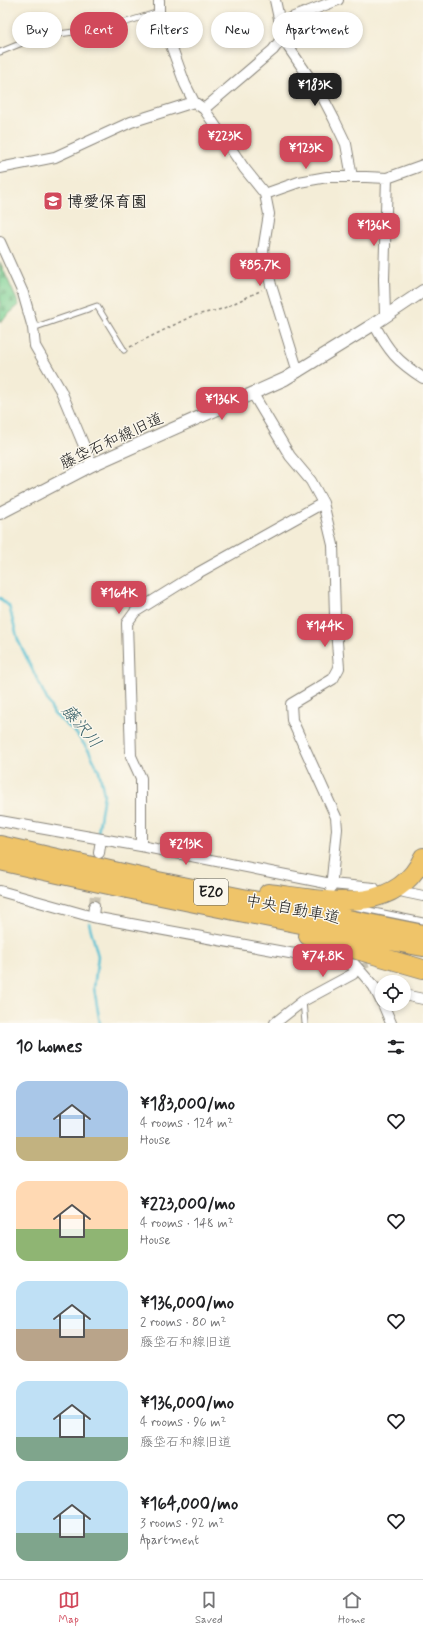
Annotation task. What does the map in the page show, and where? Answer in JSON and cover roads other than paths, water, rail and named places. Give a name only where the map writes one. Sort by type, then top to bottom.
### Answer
[{"type":"highway","name":"中央自動車道","points":[[0,845],[158,881],[423,934]]},
{"type":"highway","points":[[158,881],[330,891],[352,901],[382,896],[397,889],[408,880],[416,870],[423,857]]},
{"type":"highway","name":"中央自動車道","points":[[0,861],[280,921],[423,947]]},
{"type":"highway","points":[[112,886],[155,898],[279,927],[368,961],[423,969]]},
{"type":"street","points":[[159,0],[159,12]]},
{"type":"street","points":[[275,0],[278,12]]},
{"type":"street","points":[[307,12],[338,0]]},
{"type":"street","points":[[172,48],[185,84],[194,102],[204,109],[244,168],[264,194],[268,214],[264,251],[271,285],[298,372]]},
{"type":"street","points":[[204,109],[275,48]]},
{"type":"street","points":[[290,48],[322,96],[346,144],[352,177]]},
{"type":"street","points":[[0,168],[55,157],[131,122],[194,102]]},
{"type":"street","points":[[264,194],[299,182],[327,177],[387,178],[423,165]]},
{"type":"street","points":[[385,316],[384,279],[387,178]]},
{"type":"street","points":[[0,242],[23,293],[33,328],[35,346],[61,391],[92,465]]},
{"type":"street","name":"藤垈石和線旧道","points":[[0,513],[92,465],[253,394],[298,372],[423,291]]},
{"type":"street","points":[[374,324],[387,348],[403,365],[423,378]]},
{"type":"street","points":[[253,394],[290,456],[311,481],[323,503],[333,544],[336,639],[339,668],[333,679],[291,704],[292,720],[336,816],[337,829],[330,891]]},
{"type":"street","points":[[141,846],[141,778],[131,756],[127,623],[135,612],[196,574],[323,503]]},
{"type":"street","points":[[0,821],[141,846],[330,891],[374,888]]},
{"type":"street","points":[[99,853],[101,839]]},
{"type":"street","points":[[0,891],[93,917],[355,965],[375,986]]},
{"type":"street","points":[[404,892],[423,896]]},
{"type":"street","points":[[93,917],[94,906]]},
{"type":"street","points":[[368,961],[375,979]]},
{"type":"street","points":[[275,1023],[303,1001],[353,974],[355,965]]},
{"type":"street","points":[[411,996],[423,999]]},
{"type":"street","points":[[386,1011],[391,1023]]},
{"type":"lane","points":[[0,52],[37,38],[110,27],[136,19]]},
{"type":"lane","points":[[33,328],[97,306],[124,350]]},
{"type":"lane","points":[[330,891],[360,909],[423,921]]},
{"type":"lane","points":[[368,961],[408,958]]},
{"type":"lane","points":[[303,1001],[305,1023]]},
{"type":"waterway","name":"藤沢川","points":[[0,598],[9,606],[18,640],[54,714],[75,732],[89,751],[99,771],[104,794],[98,833]]},
{"type":"waterway","name":"藤沢川","points":[[89,923],[98,956],[94,988],[100,1023]]},
{"type":"tunnel","points":[[94,906],[96,879]]},
{"type":"tunnel","points":[[357,949],[365,969]]},
{"type":"place","name":"博愛保育園","points":[[53,201]]}]
